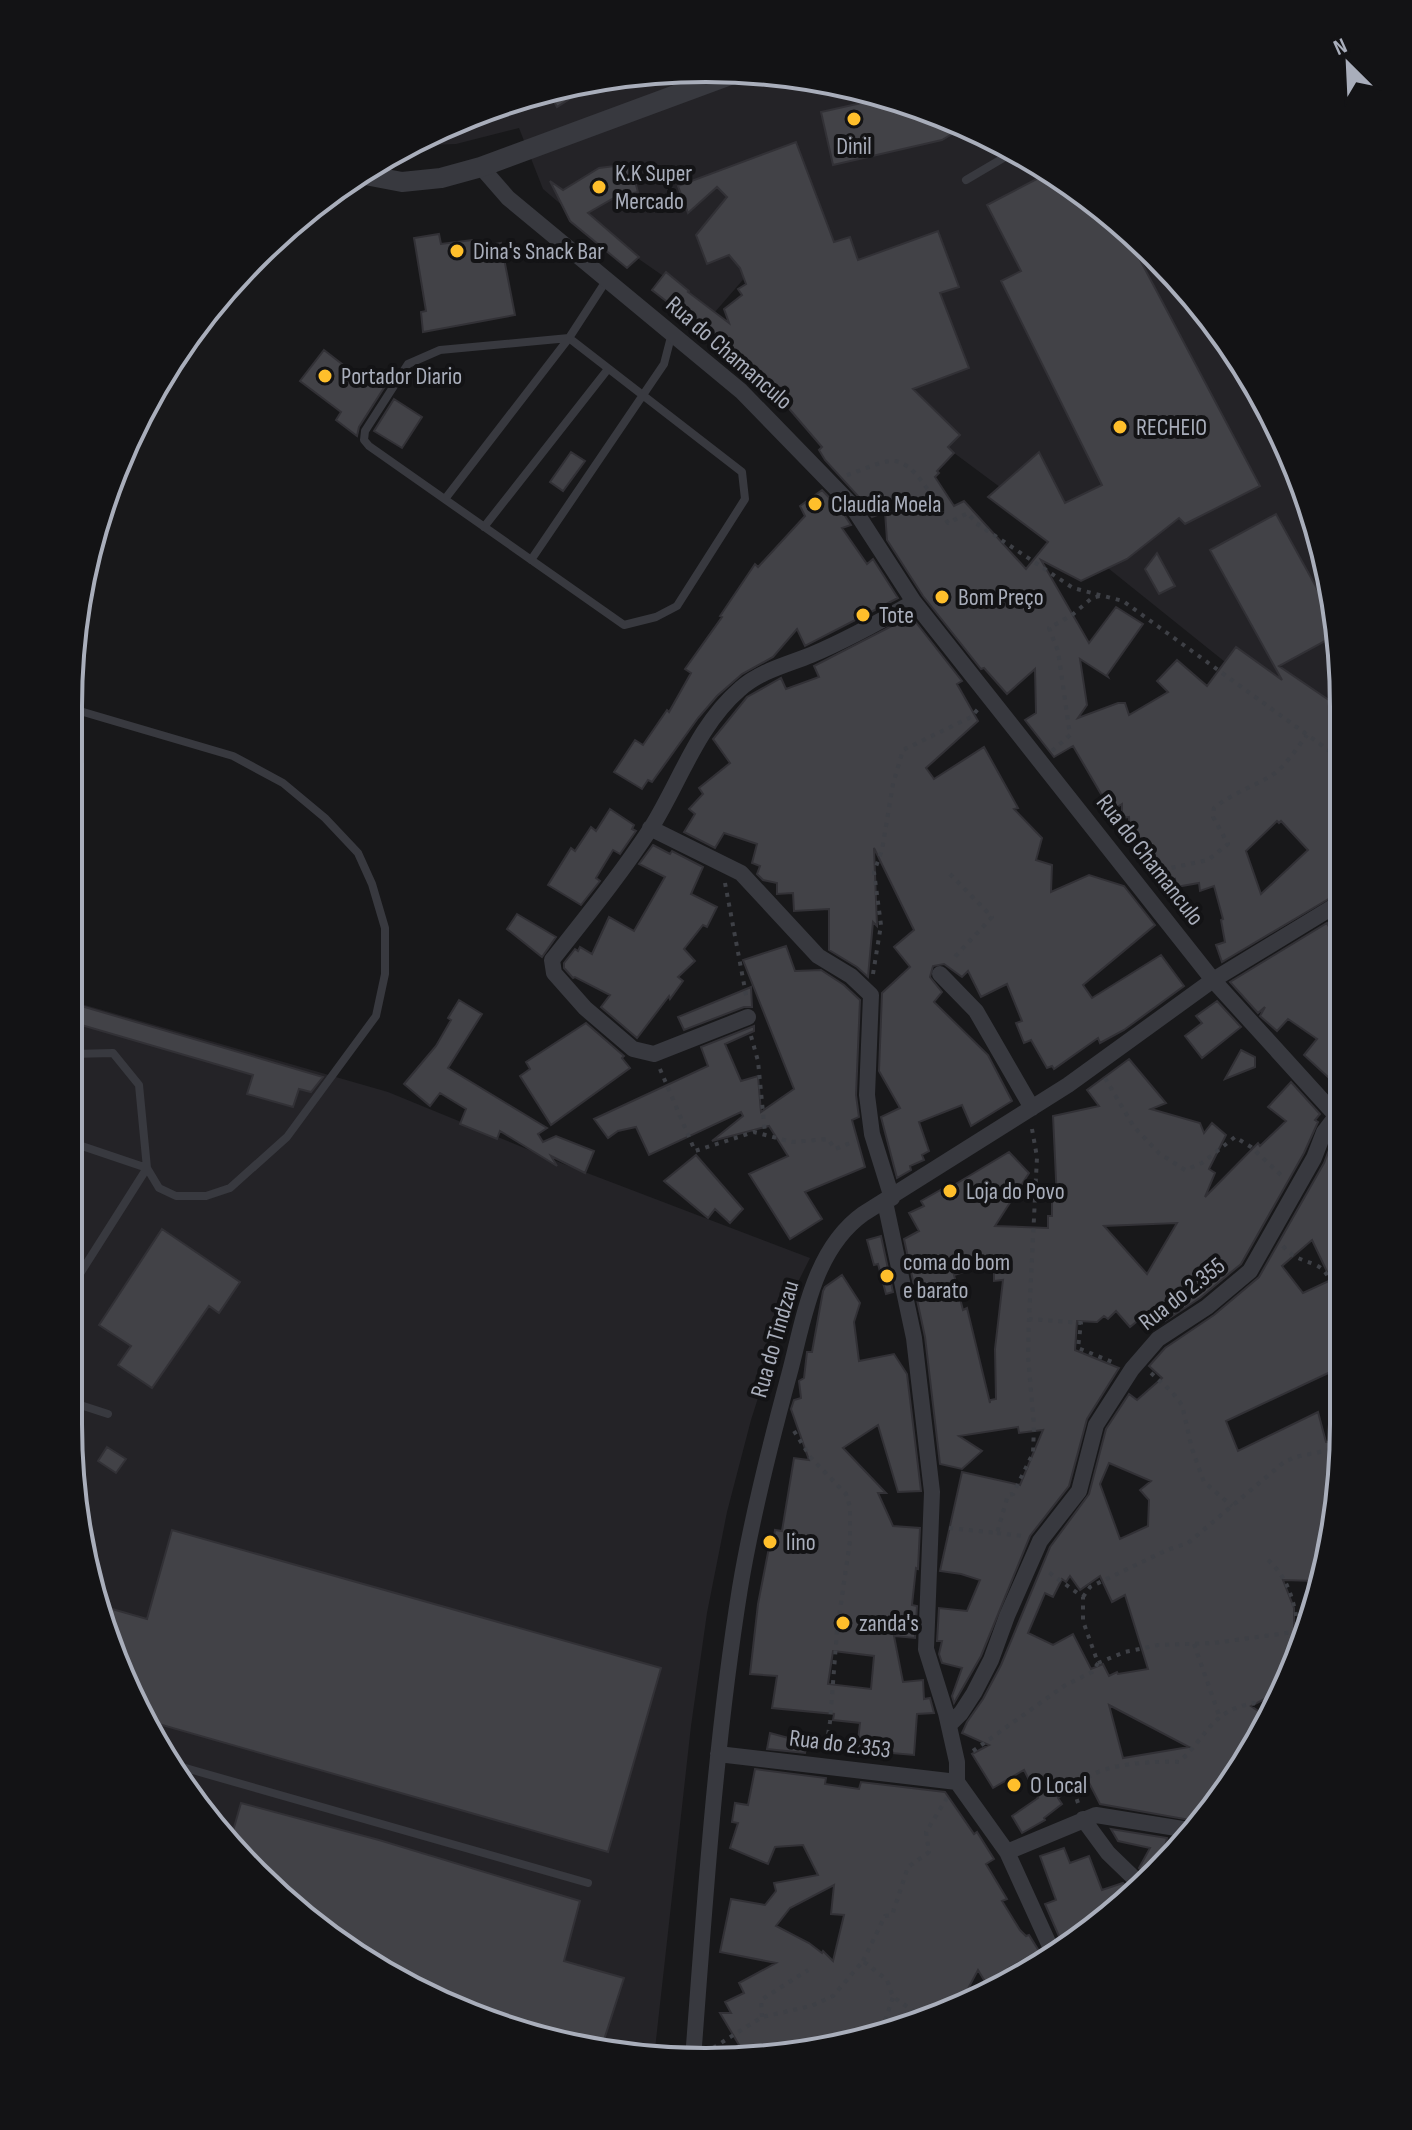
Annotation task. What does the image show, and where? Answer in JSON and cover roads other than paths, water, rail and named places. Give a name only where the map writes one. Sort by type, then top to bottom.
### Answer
[{"type":"street","points":[[376,177],[402,182],[441,178],[481,167],[711,82]]},
{"type":"street","name":"Rua do Chamanculo","points":[[481,167],[508,198],[741,391],[850,503],[927,621],[1213,980],[1330,1107]]},
{"type":"street","points":[[748,1017],[654,1054],[633,1049],[585,1008],[554,973],[552,960],[607,892],[650,828],[707,725],[740,689],[767,671],[811,655],[871,627],[914,602]]},
{"type":"street","points":[[650,828],[741,873],[818,956],[851,976],[871,995],[867,1095],[872,1134],[889,1200],[904,1281],[925,1418],[932,1492],[926,1649],[949,1725],[957,1762],[957,1782],[1007,1852],[1049,1945]]},
{"type":"street","name":"Rua do Tindzau","points":[[694,2048],[718,1754],[740,1586],[765,1463],[815,1282],[833,1243],[848,1225],[1028,1111],[1213,980],[1330,909]]},
{"type":"street","points":[[940,974],[976,1011],[1028,1111]]},
{"type":"street","name":"Rua do 2.355","points":[[949,1725],[974,1693],[991,1660],[1039,1543],[1079,1491],[1096,1425],[1135,1366],[1158,1339],[1207,1307],[1250,1271],[1330,1126]]},
{"type":"street","name":"Rua do 2.353","points":[[718,1754],[957,1782]]},
{"type":"street","points":[[1007,1852],[1096,1815],[1180,1829]]},
{"type":"street","points":[[1083,1819],[1108,1853],[1133,1878]]},
{"type":"lane","points":[[966,180],[1003,158]]},
{"type":"lane","points":[[445,499],[569,338],[606,281]]},
{"type":"lane","points":[[531,560],[664,364],[672,333]]},
{"type":"lane","points":[[569,338],[742,472],[745,499],[677,606],[656,617],[624,625],[364,440],[365,431],[408,364],[440,350],[569,338]]},
{"type":"lane","points":[[484,527],[608,369]]},
{"type":"lane","points":[[82,712],[233,756],[283,783],[325,818],[358,853],[372,884],[385,928],[385,974],[376,1016],[287,1137],[230,1188],[206,1196],[176,1196],[159,1188],[147,1168],[139,1085],[113,1053],[82,1054]]},
{"type":"lane","points":[[82,1146],[147,1168]]},
{"type":"lane","points":[[82,1270],[147,1168]]},
{"type":"lane","points":[[82,1406],[108,1414]]},
{"type":"lane","points":[[185,1768],[588,1883]]},
{"type":"place","name":"Dinil","points":[[854,119]]},
{"type":"place","name":"K.K Super Mercado","points":[[599,187]]},
{"type":"place","name":"Dina's Snack Bar","points":[[457,251]]},
{"type":"place","name":"Portador Diario","points":[[325,376]]},
{"type":"place","name":"RECHEIO","points":[[1120,427]]},
{"type":"place","name":"Claudia Moela","points":[[815,504]]},
{"type":"place","name":"Bom Preço","points":[[942,597]]},
{"type":"place","name":"Tote","points":[[863,615]]},
{"type":"place","name":"Loja do Povo","points":[[950,1191]]},
{"type":"place","name":"coma do bom e barato","points":[[887,1276]]},
{"type":"place","name":"lino","points":[[770,1542]]},
{"type":"place","name":"zanda's","points":[[843,1623]]},
{"type":"place","name":"O Local","points":[[1014,1785]]}]
